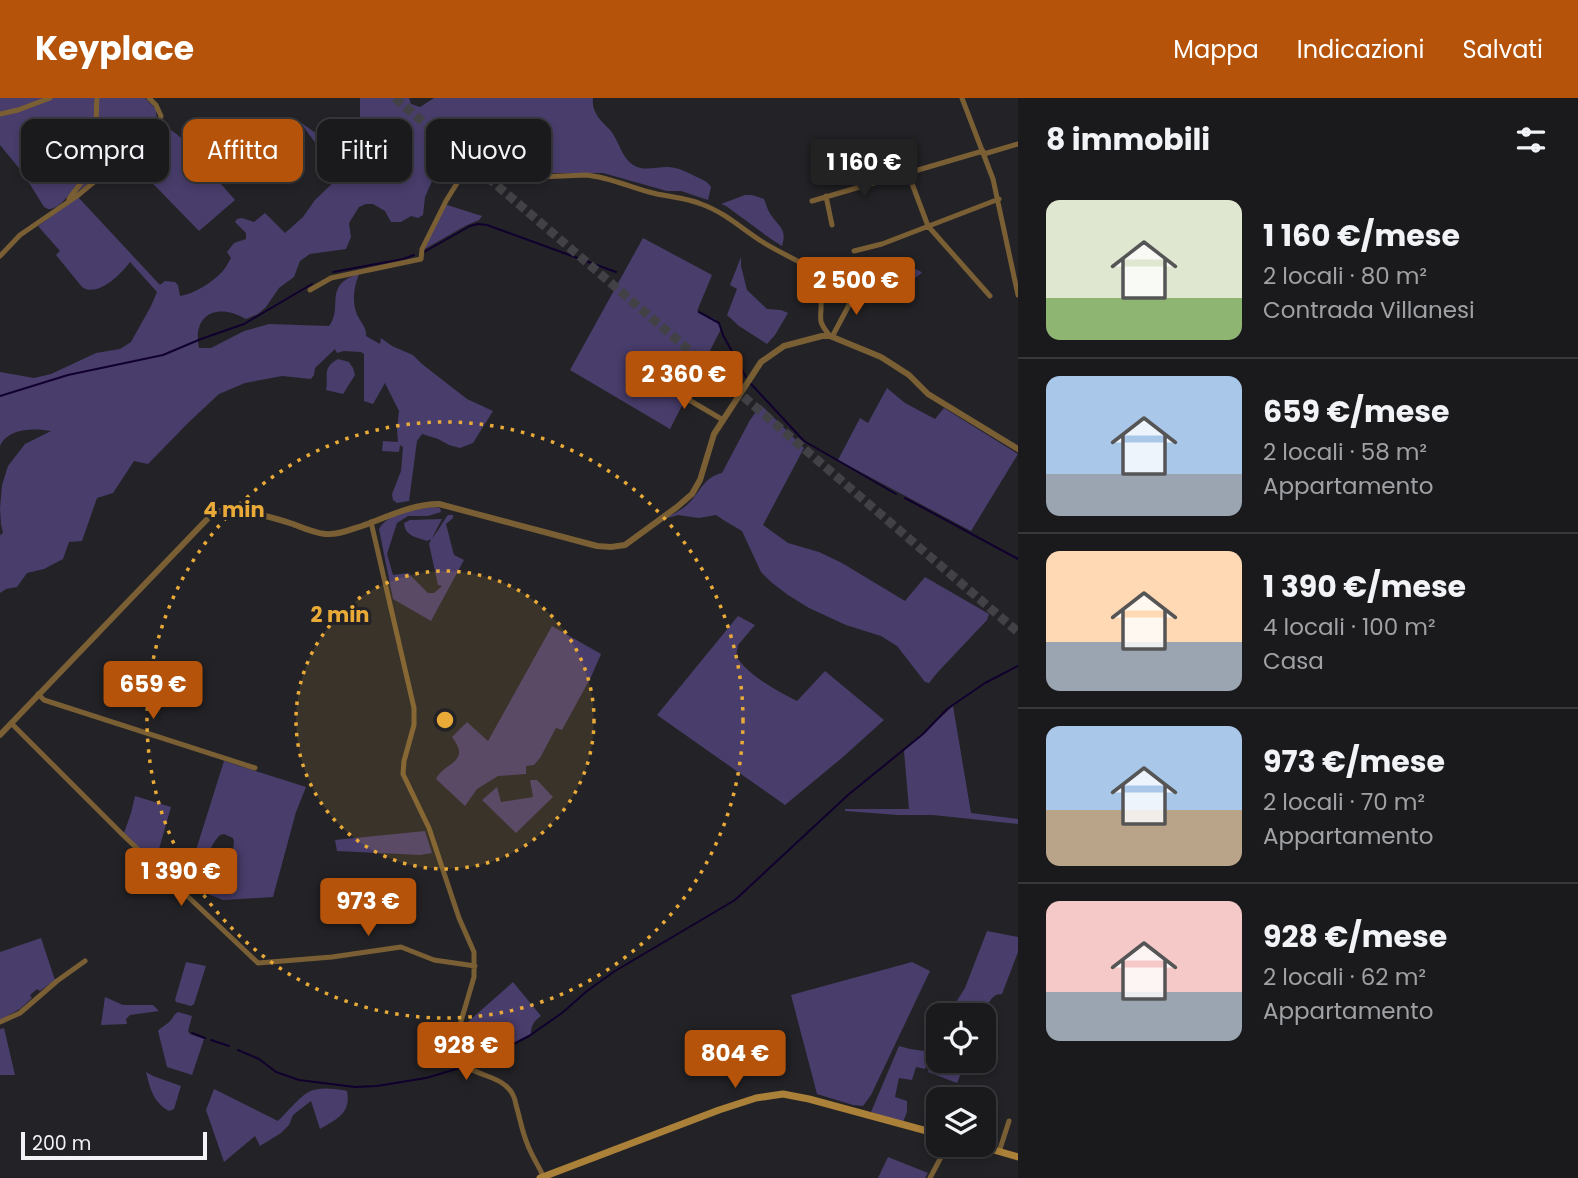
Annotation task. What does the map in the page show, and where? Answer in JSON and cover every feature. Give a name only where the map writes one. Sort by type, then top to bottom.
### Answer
[{"type":"main road","points":[[542,1178],[719,1110],[783,1094],[869,1114],[926,1131]]},
{"type":"main road","points":[[996,1151],[1018,1157]]},
{"type":"street","points":[[2,114],[50,98]]},
{"type":"street","points":[[68,202],[92,165],[97,128],[97,98]]},
{"type":"street","points":[[0,256],[20,234],[68,202],[130,153],[157,126],[160,116],[156,105],[149,98]]},
{"type":"street","points":[[962,98],[999,199],[1018,295]]},
{"type":"street","points":[[812,201],[1018,144]]},
{"type":"street","points":[[898,152],[928,226],[990,296]]},
{"type":"street","points":[[310,290],[331,278],[421,259],[422,249],[462,175],[489,179],[599,176],[710,207],[776,250],[813,270],[806,286],[821,301],[821,325],[831,336]]},
{"type":"street","points":[[826,197],[832,225]]},
{"type":"street","points":[[854,251],[882,244],[999,199]]},
{"type":"street","points":[[831,336],[849,305],[854,286],[860,282]]},
{"type":"street","points":[[0,735],[214,512],[224,509],[275,518],[322,534],[335,534],[410,508],[439,504],[597,546],[625,545],[692,494],[700,480],[714,434],[761,362],[784,346],[831,336],[881,357],[909,375],[928,394],[1018,449]]},
{"type":"street","points":[[657,381],[723,420]]},
{"type":"street","points":[[371,522],[414,708],[414,725],[403,774],[429,828],[459,918],[474,952],[474,977],[459,1028],[462,1063],[477,1073],[498,1079],[510,1090],[527,1146],[542,1178]]},
{"type":"street","points":[[38,694],[44,699],[255,768]]},
{"type":"street","points":[[11,723],[124,836],[258,963],[332,957],[401,947],[434,960],[475,966]]},
{"type":"street","points":[[0,1022],[20,1013],[85,961]]},
{"type":"street","points":[[999,1152],[1009,1121]]},
{"type":"street","points":[[930,1178],[941,1157]]},
{"type":"shaded area","points":[[0,98],[145,98],[156,109],[156,119],[21,119],[21,171],[0,145]]},
{"type":"shaded area","points":[[360,98],[409,98],[411,104],[420,107],[434,98],[593,98],[597,116],[613,135],[630,163],[642,168],[674,168],[701,179],[711,187],[708,200],[603,173],[551,173],[551,119],[426,119],[426,182],[432,182],[425,197],[423,215],[418,218],[411,216],[401,222],[391,222],[385,211],[373,204],[359,207],[349,223],[351,237],[346,249],[310,254],[300,261],[294,277],[279,288],[258,314],[246,319],[226,312],[209,314],[199,326],[199,348],[211,348],[244,331],[269,324],[329,326],[335,311],[337,290],[341,284],[359,274],[354,303],[366,336],[380,344],[381,338],[413,355],[467,399],[493,411],[473,443],[460,448],[422,434],[417,441],[409,501],[397,503],[392,494],[401,471],[403,447],[400,445],[399,452],[382,451],[383,441],[398,442],[399,411],[385,383],[373,404],[364,401],[364,354],[344,351],[337,353],[335,349],[315,368],[311,379],[282,376],[245,383],[219,394],[148,464],[134,461],[113,493],[97,498],[82,541],[69,542],[63,559],[44,569],[27,573],[17,587],[0,593],[2,485],[8,466],[25,444],[51,431],[30,430],[15,433],[0,446],[0,372],[34,378],[51,374],[96,353],[120,349],[131,342],[157,292],[130,262],[102,287],[88,290],[82,287],[56,255],[60,251],[38,226],[78,197],[160,285],[165,281],[175,282],[180,296],[191,293],[221,273],[231,258],[227,252],[234,243],[246,239],[246,233],[235,222],[237,219],[254,222],[265,213],[285,233],[334,182],[412,182],[412,119],[360,119]]},
{"type":"shaded area","points":[[303,126],[317,134],[317,145]]},
{"type":"shaded area","points":[[169,128],[183,141],[183,182],[219,182],[235,200],[199,231],[151,182],[169,182]]},
{"type":"shaded area","points":[[29,182],[90,182],[52,209],[44,207]]},
{"type":"shaded area","points":[[745,195],[764,199],[783,232],[782,246],[721,204]]},
{"type":"shaded area","points":[[444,204],[482,216],[423,250]]},
{"type":"shaded area","points":[[643,238],[712,275],[697,311],[715,319],[721,329],[670,429],[570,370]]},
{"type":"shaded area","points":[[741,257],[747,290],[767,309],[788,313],[767,344],[727,315],[737,289],[730,285]]},
{"type":"shaded area","points":[[885,257],[922,273],[908,283],[878,291],[871,275]]},
{"type":"shaded area","points":[[338,359],[349,362],[355,375],[343,394],[326,390],[329,366]]},
{"type":"shaded area","points":[[887,388],[905,403],[935,419],[944,408],[1018,454],[971,531],[838,460],[860,418],[868,423]]},
{"type":"shaded area","points":[[761,405],[804,448],[763,525],[788,543],[819,552],[842,563],[905,601],[925,577],[989,614],[987,620],[929,683],[925,682],[897,646],[881,636],[846,625],[809,608],[771,582],[761,572],[742,531],[716,515],[699,518],[678,515],[664,519],[686,505],[707,481],[722,473]]},
{"type":"shaded area","points":[[432,507],[440,508],[441,512],[428,516],[408,516],[397,523],[387,554],[393,575],[408,573],[428,593],[434,593],[442,586],[438,585],[429,544],[431,539],[427,541],[412,535],[406,531],[404,523],[410,520],[442,519],[432,538],[448,515],[453,515],[446,524],[454,555],[464,560],[431,621],[393,599],[379,529],[395,515]]},
{"type":"shaded area","points":[[738,616],[755,625],[738,645],[736,656],[763,682],[797,701],[825,671],[884,720],[785,805],[657,715]]},
{"type":"shaded area","points":[[552,626],[601,654],[591,677],[562,730],[556,728],[540,758],[534,765],[526,766],[526,774],[498,776],[477,789],[465,806],[436,779],[458,757],[459,752],[452,737],[467,722],[488,741]]},
{"type":"shaded area","points":[[953,706],[971,813],[1018,819],[1018,824],[933,815],[845,811],[909,809],[904,751]]},
{"type":"shaded area","points":[[224,761],[306,787],[296,812],[273,897],[223,900],[185,885]],"holes":[[[224,834],[233,838],[231,871],[224,875],[207,870],[208,856],[217,838]]]},
{"type":"shaded area","points":[[530,780],[537,780],[553,797],[516,833],[482,800],[497,787],[501,802],[533,797]]},
{"type":"shaded area","points":[[135,796],[171,807],[155,863],[124,833]]},
{"type":"shaded area","points":[[425,831],[432,853],[420,855],[337,851],[335,840]]},
{"type":"shaded area","points":[[987,931],[1018,937],[1018,952],[1002,994],[994,996],[989,1003],[956,1003],[965,988]]},
{"type":"shaded area","points":[[41,938],[55,980],[40,991],[37,989],[20,1009],[0,1020],[0,952]]},
{"type":"shaded area","points":[[186,962],[206,966],[194,1004],[191,1006],[175,1000]]},
{"type":"shaded area","points":[[912,962],[930,971],[871,1095],[863,1106],[817,1094],[791,995]]},
{"type":"shaded area","points":[[513,982],[541,1016],[533,1023],[531,1034],[488,1051],[477,1059],[466,1060],[461,1049],[461,1028]]},
{"type":"shaded area","points":[[105,997],[123,1005],[153,1005],[159,1011],[130,1015],[126,1019],[127,1024],[101,1025]]},
{"type":"shaded area","points":[[178,1012],[192,1016],[188,1031],[204,1039],[192,1075],[167,1067],[158,1031]]},
{"type":"shaded area","points":[[4,1028],[15,1075],[0,1075],[0,1029]]},
{"type":"shaded area","points":[[899,1046],[926,1051],[925,1069],[916,1067],[912,1080],[899,1078],[895,1097],[907,1101],[903,1122],[871,1112]]},
{"type":"shaded area","points":[[146,1072],[181,1086],[174,1109],[169,1111],[156,1099]]},
{"type":"shaded area","points":[[931,1073],[961,1073],[957,1083]]},
{"type":"shaded area","points":[[214,1089],[278,1121],[300,1098],[316,1089],[347,1091],[348,1098],[342,1114],[320,1129],[311,1101],[293,1115],[289,1125],[281,1133],[260,1146],[255,1136],[224,1162],[206,1110]]},
{"type":"shaded area","points":[[888,1157],[928,1173],[925,1178],[878,1178]]},
{"type":"waterway","points":[[424,252],[478,224],[616,272]]},
{"type":"waterway","points":[[333,272],[414,255]]},
{"type":"waterway","points":[[0,396],[68,375],[163,355],[244,324],[312,284]]},
{"type":"waterway","points":[[699,312],[719,323],[746,377]]},
{"type":"waterway","points":[[751,384],[804,441],[896,494]]},
{"type":"waterway","points":[[905,498],[1018,559]]},
{"type":"waterway","points":[[469,1064],[494,1049],[510,1046],[529,1036],[615,971],[735,900],[848,795],[923,734],[947,709],[985,683],[1018,666]]},
{"type":"waterway","points":[[192,1033],[205,1038]]},
{"type":"waterway","points":[[211,1040],[229,1046]]},
{"type":"waterway","points":[[238,1050],[259,1059],[276,1072],[299,1080],[355,1087],[426,1078],[463,1067]]},
{"type":"tunnel","points":[[395,98],[1018,632]]}]
